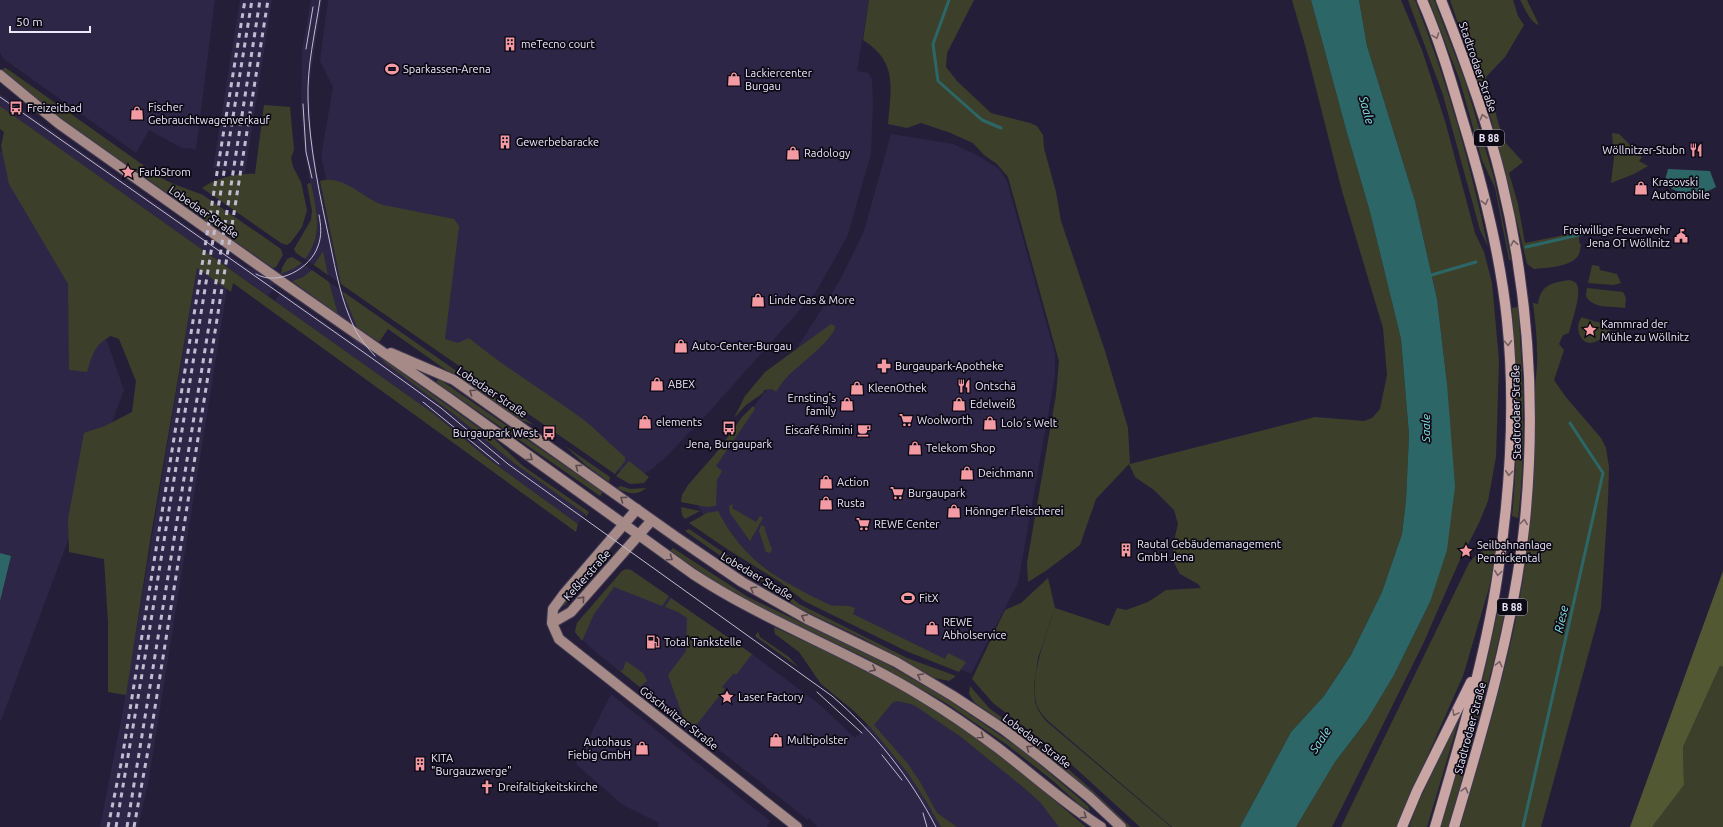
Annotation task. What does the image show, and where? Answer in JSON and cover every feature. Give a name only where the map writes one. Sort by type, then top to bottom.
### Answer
[{"type":"main road","name":"Stadtrodaer Straße","points":[[1422,0],[1448,71],[1476,164],[1498,262],[1507,322],[1511,398],[1504,534],[1497,582],[1479,666],[1463,730],[1435,827]]},
{"type":"main road","name":"Stadtrodaer Straße","points":[[1441,0],[1479,103],[1500,177],[1521,281],[1529,380],[1529,469],[1525,521],[1516,583],[1493,690],[1454,827]]},
{"type":"main road","name":"Lobedaer Straße","points":[[0,75],[58,123],[241,254],[379,349],[693,574],[733,599],[845,655],[922,696],[998,748],[1067,804],[1101,827]]},
{"type":"main road","name":"Lobedaer Straße","points":[[379,349],[402,357],[454,380],[716,566],[807,619],[896,662],[954,696],[1003,729],[1046,762],[1121,827]]},
{"type":"main road","name":"Keßlerstraße","points":[[552,623],[553,609],[564,594],[637,509]]},
{"type":"main road","name":"Keßlerstraße","points":[[552,623],[570,612],[652,520]]},
{"type":"main road","name":"Göschwitzer Straße","points":[[552,623],[559,639],[798,827]]},
{"type":"main road","points":[[1402,827],[1417,791],[1479,666]]},
{"type":"shaded area","points":[[0,0],[215,0],[196,149],[182,148],[149,130],[136,153],[8,62],[3,58],[0,52]]},
{"type":"shaded area","points":[[240,0],[272,0],[245,173],[213,168]]},
{"type":"shaded area","points":[[311,0],[322,0],[309,93],[311,130],[317,172],[341,284],[328,275],[323,251],[314,265],[305,259],[314,245],[317,229],[305,153],[301,113],[302,51]]},
{"type":"shaded area","points":[[328,0],[869,0],[857,71],[868,73],[872,79],[873,102],[871,154],[847,237],[816,292],[708,413],[666,457],[652,469],[633,480],[610,465],[350,273],[321,157],[333,87],[320,61]]},
{"type":"shaded area","points":[[869,0],[974,0],[947,53],[946,67],[957,81],[991,113],[1030,123],[1037,126],[1043,135],[1044,148],[1056,192],[1061,221],[1105,351],[1128,428],[1130,464],[1315,417],[1364,421],[1372,418],[1380,409],[1387,375],[1383,328],[1342,191],[1292,0],[1311,0],[1370,212],[1401,339],[1409,435],[1406,500],[1402,534],[1382,592],[1351,655],[1324,696],[1291,732],[1240,827],[1172,827],[1047,720],[1040,712],[1036,702],[1035,679],[1040,654],[1055,608],[1109,626],[1117,608],[1126,610],[1148,602],[1166,590],[1201,588],[1198,584],[1180,574],[1173,561],[1173,545],[1178,524],[1174,510],[1154,490],[1135,477],[1129,464],[1096,499],[1080,545],[1047,570],[1028,582],[1027,563],[1056,395],[1059,361],[1008,177],[997,164],[984,155],[973,143],[948,132],[921,123],[907,128],[888,124],[891,87],[890,77],[882,57],[874,48],[863,40]]},
{"type":"shaded area","points":[[1359,0],[1401,0],[1422,50],[1445,121],[1475,233],[1484,252],[1492,283],[1499,361],[1496,457],[1488,501],[1479,523],[1458,564],[1423,644],[1332,827],[1296,827],[1335,762],[1367,720],[1394,675],[1430,602],[1447,384],[1437,299],[1415,201],[1367,46]]},
{"type":"shaded area","points":[[1408,0],[1415,0],[1427,30],[1447,91],[1474,184],[1488,247],[1480,230],[1443,95]]},
{"type":"shaded area","points":[[1429,0],[1434,0],[1465,81],[1494,178],[1511,260],[1509,260],[1495,188],[1482,160],[1460,81]]},
{"type":"shaded area","points":[[1450,0],[1513,0],[1518,16],[1524,25],[1505,57],[1486,77],[1503,140],[1523,162],[1509,173],[1518,204],[1525,243],[1579,232],[1579,242],[1581,245],[1579,253],[1571,262],[1559,266],[1534,269],[1527,264],[1491,119]]},
{"type":"shaded area","points":[[1520,0],[1527,0],[1539,25],[1533,22]]},
{"type":"shaded area","points":[[4,68],[160,177],[171,183],[203,195],[281,249],[283,255],[276,267],[273,268],[58,116],[2,70]]},
{"type":"shaded area","points":[[0,94],[246,267],[263,273],[278,285],[271,285],[274,288],[268,296],[0,106]]},
{"type":"shaded area","points":[[264,105],[290,107],[294,150],[291,158],[293,167],[301,182],[307,210],[302,227],[287,245],[281,243],[202,188],[214,181],[227,177],[242,174],[255,174]]},
{"type":"shaded area","points":[[0,106],[434,414],[487,458],[578,524],[576,532],[233,283],[231,292],[197,268],[151,535],[126,695],[108,692],[108,622],[104,559],[69,552],[68,519],[84,433],[105,426],[132,412],[136,381],[119,339],[111,336],[105,339],[94,351],[87,372],[69,370],[68,284],[9,184],[1,146],[4,132],[0,129]]},
{"type":"shaded area","points":[[1612,133],[1619,134],[1642,157],[1639,161],[1648,166],[1634,174],[1611,183],[1614,158]]},
{"type":"shaded area","points":[[891,134],[953,144],[977,155],[999,169],[1007,181],[1055,354],[1055,375],[1018,583],[971,674],[793,589],[708,524],[692,494],[705,471],[792,356],[840,280],[864,231]]},
{"type":"shaded area","points":[[0,151],[47,169],[124,390],[0,723]]},
{"type":"shaded area","points":[[333,180],[348,185],[375,202],[383,205],[454,219],[459,226],[445,339],[458,343],[469,338],[497,360],[584,420],[625,457],[625,461],[615,474],[341,284],[320,181]]},
{"type":"shaded area","points":[[311,183],[316,213],[317,232],[311,250],[305,259],[296,253],[294,249],[311,220],[312,211],[307,184]]},
{"type":"shaded area","points":[[323,251],[328,275],[314,265]]},
{"type":"shaded area","points":[[292,257],[302,263],[281,274],[282,268],[287,259]]},
{"type":"shaded area","points":[[302,263],[312,270],[303,277],[292,281],[281,274],[293,269]]},
{"type":"shaded area","points":[[1592,265],[1599,266],[1600,270],[1617,274],[1621,283],[1614,285],[1588,283]]},
{"type":"shaded area","points":[[197,268],[227,289],[148,784],[138,827],[100,827],[122,715]]},
{"type":"shaded area","points":[[312,270],[329,282],[338,314],[292,281],[303,277]]},
{"type":"shaded area","points":[[1569,280],[1577,285],[1577,302],[1569,333],[1563,335],[1559,344],[1564,350],[1554,380],[1565,396],[1601,438],[1606,448],[1609,467],[1608,500],[1601,608],[1541,827],[1460,827],[1505,668],[1517,614],[1526,559],[1533,477],[1537,362],[1533,303],[1538,304],[1539,297],[1548,286],[1557,282]]},
{"type":"shaded area","points":[[329,282],[342,291],[357,327],[338,314]]},
{"type":"shaded area","points":[[1587,288],[1623,292],[1626,298],[1625,308],[1603,306],[1593,303],[1586,296]]},
{"type":"shaded area","points":[[342,291],[534,425],[511,416],[388,329],[379,342],[357,327]]},
{"type":"shaded area","points":[[281,292],[355,344],[349,335],[378,354],[385,363],[455,415],[514,463],[585,514],[578,524],[487,458],[434,414],[275,301]]},
{"type":"shaded area","points":[[1518,307],[1523,386],[1523,439],[1521,491],[1518,518],[1512,516],[1516,464],[1516,412],[1512,308]]},
{"type":"shaded area","points":[[1582,317],[1614,327],[1597,341],[1593,343],[1586,342],[1580,336],[1578,328]]},
{"type":"shaded area","points":[[831,324],[835,326],[834,331],[829,338],[787,377],[776,392],[772,389],[764,390],[763,393],[746,405],[734,418],[745,396],[765,372]]},
{"type":"shaded area","points":[[380,357],[493,438],[523,466],[589,512],[586,517],[585,514],[514,463],[455,415],[385,363]]},
{"type":"shaded area","points":[[439,379],[603,492],[600,496],[436,382]]},
{"type":"shaded area","points":[[753,406],[755,409],[716,466],[722,471],[717,480],[716,506],[707,507],[681,502],[682,495],[688,485],[716,453],[743,416]]},
{"type":"shaded area","points":[[565,446],[610,477],[609,482],[587,466]]},
{"type":"shaded area","points":[[629,461],[649,477],[644,483],[630,484],[616,476]]},
{"type":"shaded area","points":[[621,486],[630,489],[646,488],[643,491],[632,493],[625,492],[617,488]]},
{"type":"shaded area","points":[[733,504],[732,508],[756,522],[760,516],[763,518],[750,541],[730,513],[729,506]]},
{"type":"shaded area","points":[[681,507],[700,511],[685,519],[682,515]]},
{"type":"shaded area","points":[[718,511],[728,529],[739,544],[752,557],[779,578],[830,605],[849,606],[855,608],[853,614],[945,659],[948,653],[966,662],[959,672],[906,651],[804,601],[780,582],[689,523],[707,513]]},
{"type":"shaded area","points":[[761,525],[765,527],[772,550],[770,553],[766,552],[759,531]]},
{"type":"shaded area","points":[[689,529],[777,586],[799,604],[907,658],[956,676],[949,681],[935,678],[862,638],[798,608],[773,588],[735,566],[685,531]]},
{"type":"shaded area","points":[[1497,546],[1489,588],[1463,676],[1396,827],[1341,827],[1469,563],[1478,553]]},
{"type":"shaded area","points":[[673,548],[748,597],[885,663],[949,700],[1026,753],[1088,806],[1090,811],[1081,806],[1052,780],[1006,744],[946,703],[868,659],[754,604],[717,583],[670,551]]},
{"type":"shaded area","points":[[603,555],[606,558],[564,606],[561,606],[561,604]]},
{"type":"shaded area","points":[[626,569],[631,570],[752,654],[819,704],[855,738],[895,696],[907,696],[1079,827],[818,827],[809,818],[808,820],[599,655],[576,634],[575,629],[579,620],[622,571]]},
{"type":"shaded area","points":[[626,569],[631,570],[669,596],[662,606],[614,587],[594,614],[582,641],[575,632],[577,623],[622,571]]},
{"type":"shaded area","points":[[1723,571],[1723,667],[1720,666],[1683,747],[1684,785],[1652,827],[1630,827]]},
{"type":"shaded area","points":[[1048,578],[1055,608],[1038,658],[1034,685],[1035,702],[1038,710],[1046,721],[1171,827],[1140,827],[1060,754],[993,703],[972,679],[1005,610],[1021,603]]},
{"type":"shaded area","points":[[671,598],[752,654],[736,675],[734,673],[722,687],[725,689],[693,729],[685,722],[668,675],[686,651],[687,618],[678,612],[665,607]]},
{"type":"shaded area","points":[[1504,601],[1504,616],[1494,661],[1453,811],[1448,827],[1441,827],[1480,692],[1499,606]]},
{"type":"shaded area","points":[[774,627],[845,660],[905,691],[945,715],[998,753],[1086,827],[1059,827],[1040,802],[961,737],[914,705],[898,701],[893,702],[874,725],[908,764],[937,813],[957,827],[941,827],[908,773],[871,728],[854,711],[821,684],[799,652],[775,634]]},
{"type":"shaded area","points":[[758,632],[760,637],[789,657],[798,667],[755,636]]},
{"type":"shaded area","points":[[626,661],[643,673],[647,681],[640,687],[620,671],[623,670]]},
{"type":"shaded area","points":[[1720,666],[1723,667],[1723,827],[1652,827],[1684,785],[1683,747]]},
{"type":"shaded area","points":[[970,686],[989,708],[1052,755],[1131,827],[1126,827],[1057,764],[974,702],[969,694]]},
{"type":"shaded area","points":[[611,694],[770,821],[767,827],[658,827],[659,823],[623,805],[576,764]]},
{"type":"shaded area","points":[[1461,713],[1427,827],[1409,827],[1417,805]]},
{"type":"water","name":"Saale","points":[[1311,0],[1359,0],[1367,46],[1415,201],[1437,299],[1447,384],[1455,486],[1447,550],[1430,602],[1394,675],[1367,720],[1335,762],[1296,827],[1240,827],[1291,732],[1324,696],[1351,655],[1382,592],[1402,534],[1406,500],[1409,435],[1401,339],[1370,212]]},
{"type":"water","points":[[1668,169],[1710,171],[1716,187],[1695,195],[1678,192],[1664,184]]},
{"type":"water","points":[[0,553],[11,556],[0,601]]},
{"type":"waterway","points":[[949,0],[933,44],[938,81],[982,120],[1001,128]]},
{"type":"waterway","points":[[1526,247],[1583,234]]},
{"type":"waterway","points":[[1428,276],[1476,262]]},
{"type":"waterway","name":"Riese","points":[[1523,827],[1603,473],[1570,423]]},
{"type":"tram line","points":[[320,0],[308,87],[310,135],[322,207],[342,296],[349,317],[356,331],[375,356]]},
{"type":"tram line","points":[[306,49],[313,7]]},
{"type":"tram line","points":[[0,97],[366,354],[441,408],[508,464],[832,696],[863,725],[903,773],[936,827]]},
{"type":"tram line","points":[[303,104],[306,152],[312,178]]},
{"type":"tram line","points":[[256,274],[265,277],[283,277],[301,268],[314,254],[318,246],[321,230],[319,215]]},
{"type":"tram line","points":[[423,402],[499,464]]},
{"type":"tram line","points":[[817,692],[862,733]]},
{"type":"tram line","points":[[882,755],[902,780]]},
{"type":"tram line","points":[[923,813],[927,827]]},
{"type":"railway","points":[[108,827],[122,759],[245,0]]},
{"type":"railway","points":[[116,827],[252,0]]},
{"type":"railway","points":[[127,827],[213,301],[260,0]]},
{"type":"railway","points":[[134,827],[149,745],[268,0]]},
{"type":"place","name":"meTecno court","points":[[510,44]]},
{"type":"place","name":"Sparkassen-Arena","points":[[392,69]]},
{"type":"place","name":"Lackiercenter Burgau","points":[[734,79]]},
{"type":"place","name":"Freizeitbad","points":[[16,108]]},
{"type":"place","name":"Fischer Gebrauchtwagenverkauf","points":[[137,113]]},
{"type":"place","name":"Gewerbebaracke","points":[[505,142]]},
{"type":"place","name":"Wöllnitzer-Stubn","points":[[1696,150]]},
{"type":"place","name":"Radology","points":[[793,153]]},
{"type":"place","name":"FarbStrom","points":[[128,172]]},
{"type":"place","name":"Krasovski Automobile","points":[[1641,188]]},
{"type":"place","name":"Freiwillige Feuerwehr Jena OT Wöllnitz","points":[[1681,236]]},
{"type":"place","name":"Linde Gas & More","points":[[758,300]]},
{"type":"place","name":"Kammrad der Mühle zu Wöllnitz","points":[[1590,330]]},
{"type":"place","name":"Auto-Center-Burgau","points":[[681,346]]},
{"type":"place","name":"Burgaupark-Apotheke","points":[[884,366]]},
{"type":"place","name":"ABEX","points":[[657,384]]},
{"type":"place","name":"Ontschä","points":[[964,386]]},
{"type":"place","name":"KleenOthek","points":[[857,388]]},
{"type":"place","name":"Ernsting's family","points":[[847,404]]},
{"type":"place","name":"Edelweiß","points":[[959,404]]},
{"type":"place","name":"Woolworth","points":[[906,420]]},
{"type":"place","name":"elements","points":[[645,422]]},
{"type":"place","name":"Lolo´s Welt","points":[[990,423]]},
{"type":"place","name":"Jena, Burgaupark","points":[[729,428]]},
{"type":"place","name":"Eiscafé Rimini","points":[[864,430]]},
{"type":"place","name":"Burgaupark West","points":[[549,433]]},
{"type":"place","name":"Telekom Shop","points":[[915,448]]},
{"type":"place","name":"Deichmann","points":[[967,473]]},
{"type":"place","name":"Action","points":[[826,482]]},
{"type":"place","name":"Burgaupark","points":[[897,493]]},
{"type":"place","name":"Rusta","points":[[826,503]]},
{"type":"place","name":"Hönnger Fleischerei","points":[[954,511]]},
{"type":"place","name":"REWE Center","points":[[863,524]]},
{"type":"place","name":"Rautal Gebäudemanagement GmbH Jena","points":[[1126,550]]},
{"type":"place","name":"Seilbahnanlage Pennickental","points":[[1466,551]]},
{"type":"place","name":"FitX","points":[[908,598]]},
{"type":"place","name":"REWE Abholservice","points":[[932,628]]},
{"type":"place","name":"Total Tankstelle","points":[[653,642]]},
{"type":"place","name":"Laser Factory","points":[[727,697]]},
{"type":"place","name":"Multipolster","points":[[776,740]]},
{"type":"place","name":"Autohaus Fiebig GmbH","points":[[642,748]]},
{"type":"place","name":"KITA \"Burgauzwerge\"","points":[[420,764]]},
{"type":"place","name":"Dreifaltigkeitskirche","points":[[487,787]]}]
